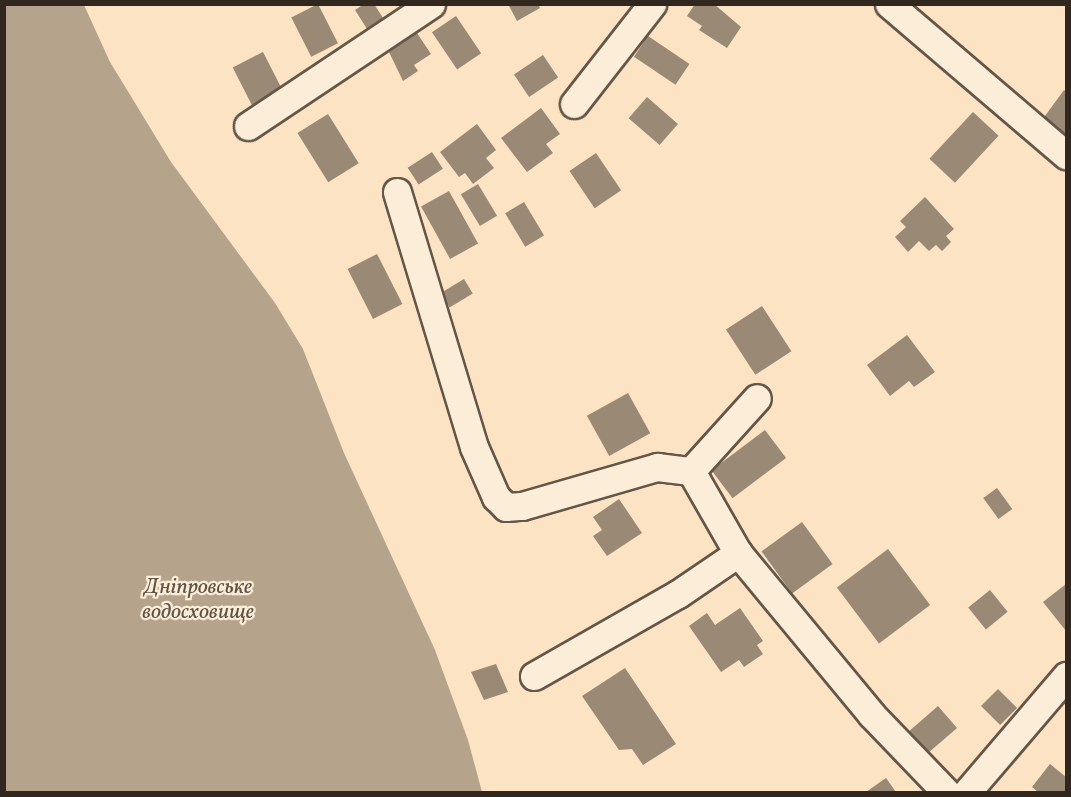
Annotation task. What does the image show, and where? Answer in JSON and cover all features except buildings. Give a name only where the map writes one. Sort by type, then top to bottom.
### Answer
[{"type":"street","points":[[248,126],[431,4]]},
{"type":"street","points":[[574,104],[652,4]]},
{"type":"street","points":[[889,4],[1066,154]]},
{"type":"street","points":[[398,192],[474,447],[496,497],[506,507],[522,506],[657,467],[691,471]]},
{"type":"street","points":[[691,471],[757,398]]},
{"type":"street","points":[[691,471],[738,553],[871,714],[946,792]]},
{"type":"street","points":[[534,676],[678,594],[738,553]]},
{"type":"street","points":[[967,792],[1066,675]]},
{"type":"water","name":"Дніпровське водосховище","points":[[5,4],[84,5],[110,62],[171,162],[275,303],[303,349],[344,453],[435,650],[468,740],[482,792],[5,792]]}]
